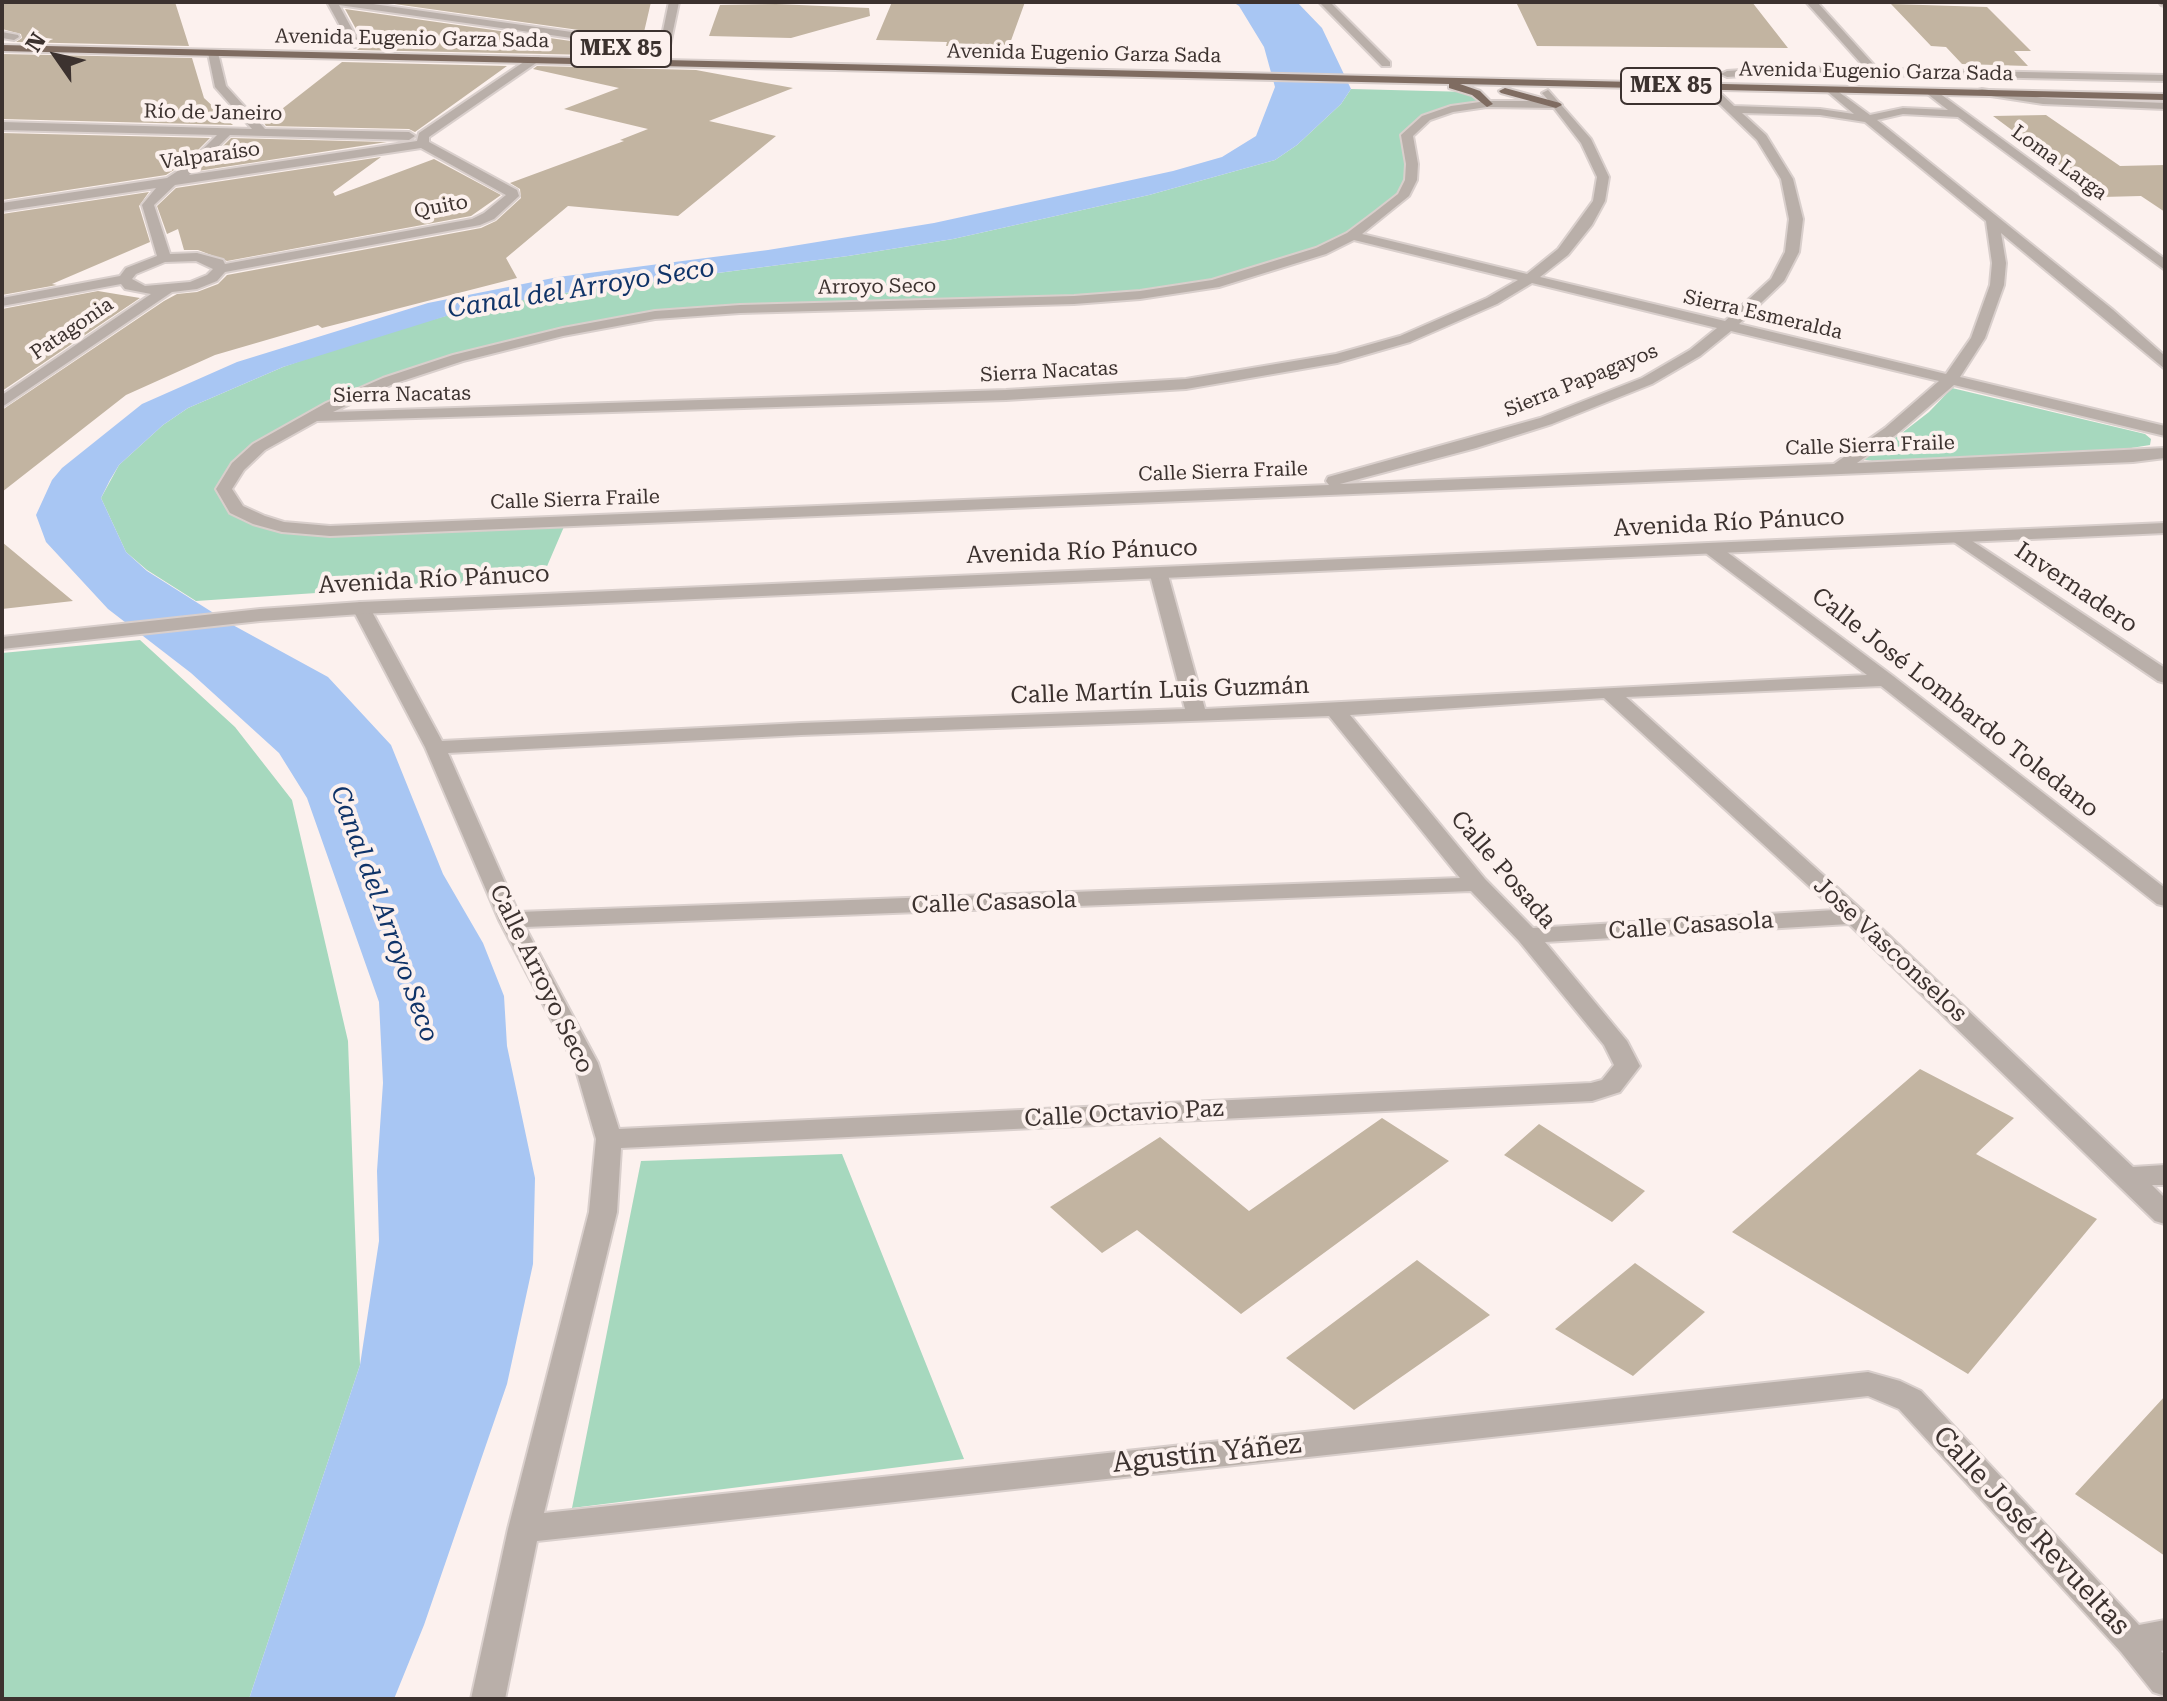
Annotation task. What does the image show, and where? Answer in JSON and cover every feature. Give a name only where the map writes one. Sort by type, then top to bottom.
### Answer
[{"type":"highway","name":"Avenida Eugenio Garza Sada","points":[[5,39],[545,47]]},
{"type":"highway","name":"Avenida Eugenio Garza Sada","points":[[5,39],[213,53],[1542,83],[1710,80],[1832,90],[2165,97]]},
{"type":"highway","name":"Avenida Eugenio Garza Sada","points":[[576,48],[679,50]]},
{"type":"highway","points":[[708,51],[879,55]]},
{"type":"highway","points":[[1380,64],[1400,65]]},
{"type":"highway","name":"Avenida Eugenio Garza Sada","points":[[1710,80],[1727,74],[2165,81]]},
{"type":"highway","points":[[1433,81],[1476,93],[1487,104]]},
{"type":"highway","points":[[1469,81],[1556,105]]},
{"type":"street","points":[[335,2],[593,38],[639,49]]},
{"type":"street","points":[[335,2],[355,44]]},
{"type":"street","points":[[436,16],[444,2]]},
{"type":"street","points":[[664,50],[674,2]]},
{"type":"street","points":[[1324,2],[1342,17],[1380,64]]},
{"type":"street","points":[[1811,2],[1877,75],[2165,81]]},
{"type":"street","points":[[213,53],[221,87],[262,133]]},
{"type":"street","points":[[423,140],[535,59]]},
{"type":"street","name":"Sierra Papagayos","points":[[1293,492],[1470,445],[1546,421],[1647,381],[1695,353],[1777,281],[1792,252],[1796,219],[1787,179],[1762,138],[1731,109],[1710,80]]},
{"type":"street","name":"Sierra Nacatas","points":[[309,417],[1006,395],[1186,384],[1337,358],[1405,339],[1492,301],[1529,279],[1563,252],[1587,222],[1599,201],[1603,177],[1587,142],[1542,83]]},
{"type":"street","points":[[1832,90],[2107,312],[2165,364]]},
{"type":"street","name":"Loma Larga","points":[[1931,92],[2165,266]]},
{"type":"street","points":[[1982,92],[2043,101],[2165,106]]},
{"type":"street","name":"Arroyo Seco","points":[[282,527],[236,509],[224,489],[238,467],[259,447],[309,417],[388,381],[450,360],[522,340],[655,315],[740,309],[1016,304],[1140,295],[1228,280],[1321,251],[1352,236],[1403,196],[1411,180],[1412,164],[1406,143],[1413,127],[1442,111],[1487,104],[1556,105]]},
{"type":"street","points":[[1731,109],[1820,112],[1866,119],[1903,111],[1960,114]]},
{"type":"street","name":"Río de Janeiro","points":[[2,126],[423,140]]},
{"type":"street","points":[[164,258],[148,205],[226,132]]},
{"type":"street","name":"Valparaíso","points":[[2,207],[169,183],[423,140]]},
{"type":"street","name":"Quito","points":[[220,269],[475,222],[489,216],[513,196],[423,140]]},
{"type":"street","points":[[1838,469],[1891,431],[1950,380],[1978,338],[1991,305],[1999,263],[1993,221]]},
{"type":"street","name":"Sierra Esmeralda","points":[[1352,236],[2165,431]]},
{"type":"street","points":[[2,302],[125,279],[131,271],[164,258],[210,259],[218,263],[220,269],[212,278],[192,286],[166,290],[130,286],[125,279]]},
{"type":"street","name":"Patagonia","points":[[2,402],[166,290]]},
{"type":"street","name":"Calle Sierra Fraile","points":[[282,527],[330,531],[501,525],[2133,457],[2165,453]]},
{"type":"street","name":"Avenida Río Pánuco","points":[[2,643],[260,615],[361,608],[2165,528]]},
{"type":"street","name":"Invernadero","points":[[1960,538],[2161,672]]},
{"type":"street","name":"Calle José Lombardo Toledano","points":[[1713,550],[1886,680],[2165,899]]},
{"type":"street","points":[[1159,575],[1197,716]]},
{"type":"street","name":"Calle Arroyo Seco","points":[[361,608],[435,747],[510,920],[586,1063],[609,1139],[603,1212],[524,1529],[488,1699]]},
{"type":"street","name":"Calle Martín Luis Guzmán","points":[[435,747],[801,729],[1335,710],[1609,692],[1886,680]]},
{"type":"street","name":"Jose Vasconselos","points":[[1609,692],[1855,916],[2165,1214]]},
{"type":"street","name":"Calle Posada","points":[[1335,710],[1477,884],[1527,936],[1615,1041],[1627,1066]]},
{"type":"street","name":"Calle Casasola","points":[[510,920],[1477,884]]},
{"type":"street","name":"Calle Casasola","points":[[1527,936],[1855,916]]},
{"type":"street","name":"Calle Octavio Paz","points":[[609,1139],[1592,1092],[1611,1086],[1627,1066]]},
{"type":"street","points":[[2127,1177],[2165,1175]]},
{"type":"street","name":"Agustín Yáñez","points":[[524,1529],[1835,1386],[1868,1384],[1890,1389]]},
{"type":"street","name":"Calle José Revueltas","points":[[1890,1389],[1910,1400],[2149,1638],[2165,1681]]},
{"type":"green space","points":[[1351,89],[1470,92],[1487,104],[1451,109],[1413,126],[1403,196],[1352,236],[1214,284],[1140,295],[740,309],[596,325],[388,381],[282,432],[229,480],[236,509],[307,530],[566,522],[542,578],[196,601],[147,570],[126,552],[101,498],[119,465],[163,425],[188,408],[283,367],[357,341],[456,313],[549,295],[848,256],[953,239],[1149,195],[1275,160],[1297,145],[1341,104]]},
{"type":"green space","points":[[1952,388],[2145,434],[2151,439],[2150,445],[2125,449],[1873,461],[1860,459],[1898,436],[1929,412]]},
{"type":"green space","points":[[140,640],[235,727],[292,800],[348,1041],[360,1365],[249,1699],[2,1699],[2,653]]},
{"type":"green space","points":[[842,1154],[964,1459],[572,1508],[641,1161]]},
{"type":"water","name":"Canal del Arroyo Seco","points":[[1233,2],[1297,2],[1322,28],[1351,89],[1341,104],[1297,145],[1275,160],[1149,195],[953,239],[848,256],[549,295],[456,313],[283,367],[188,408],[163,425],[119,465],[110,480],[101,498],[126,552],[147,571],[231,624],[328,677],[391,745],[443,874],[483,943],[504,996],[507,1046],[535,1178],[533,1264],[507,1384],[424,1625],[394,1699],[249,1699],[360,1365],[379,1241],[377,1171],[383,1083],[379,1002],[307,798],[279,753],[191,673],[108,609],[46,542],[36,515],[52,480],[62,468],[142,404],[237,362],[428,303],[558,277],[768,250],[934,223],[1173,171],[1222,157],[1256,136],[1275,87],[1264,47],[1239,6]]},
{"type":"building","points":[[2,2],[175,2],[189,46],[16,42],[22,38],[21,34],[2,29]]},
{"type":"building","points":[[380,2],[651,2],[641,45],[593,32]]},
{"type":"building","points":[[892,2],[1025,2],[1009,46],[946,46],[947,42],[876,40]]},
{"type":"building","points":[[1516,2],[1752,2],[1788,48],[1537,46]]},
{"type":"building","points":[[1891,4],[1987,7],[2031,51],[2014,51],[2028,66],[1962,64],[1946,47],[1931,46]]},
{"type":"building","points":[[720,5],[869,8],[870,16],[791,38],[709,36]]},
{"type":"building","points":[[345,9],[592,44],[640,56],[357,50],[382,30],[356,29]]},
{"type":"building","points":[[2,54],[192,58],[204,98],[233,125],[2,119]]},
{"type":"building","points":[[342,62],[507,66],[415,132],[409,129],[266,126],[264,123]]},
{"type":"building","points":[[537,66],[696,70],[793,88],[709,121],[776,136],[678,216],[568,206],[506,258],[517,278],[322,328],[318,325],[215,355],[126,395],[2,492],[2,410],[164,301],[177,294],[197,292],[218,284],[227,275],[481,228],[496,221],[521,198],[520,189],[510,183],[624,141],[620,140],[648,129],[564,109],[619,88],[533,69]]},
{"type":"building","points":[[2046,115],[2120,166],[2165,165],[2165,212],[2141,196],[2102,197],[1993,116]]},
{"type":"building","points":[[2,133],[210,138],[185,163],[166,175],[2,200]]},
{"type":"building","points":[[231,138],[387,142],[198,171]]},
{"type":"building","points":[[381,157],[333,192],[335,196],[434,159],[501,195],[471,216],[227,261],[198,250],[184,250],[178,229],[167,234],[157,206],[176,188]]},
{"type":"building","points":[[149,192],[139,206],[150,242],[52,284],[57,285],[2,295],[2,214]]},
{"type":"building","points":[[98,291],[140,298],[2,391],[2,309]]},
{"type":"building","points":[[2,542],[73,601],[2,609]]},
{"type":"building","points":[[1920,1069],[2014,1118],[1976,1154],[2097,1219],[1968,1374],[1732,1232]]},
{"type":"building","points":[[1382,1118],[1449,1161],[1241,1314],[1137,1230],[1102,1253],[1050,1207],[1160,1137],[1249,1211]]},
{"type":"building","points":[[1539,1124],[1645,1191],[1612,1222],[1504,1155]]},
{"type":"building","points":[[1417,1260],[1490,1315],[1354,1410],[1286,1358]]},
{"type":"building","points":[[1635,1263],[1705,1312],[1633,1376],[1555,1329]]},
{"type":"building","points":[[2165,1396],[2165,1556],[2075,1494]]}]
